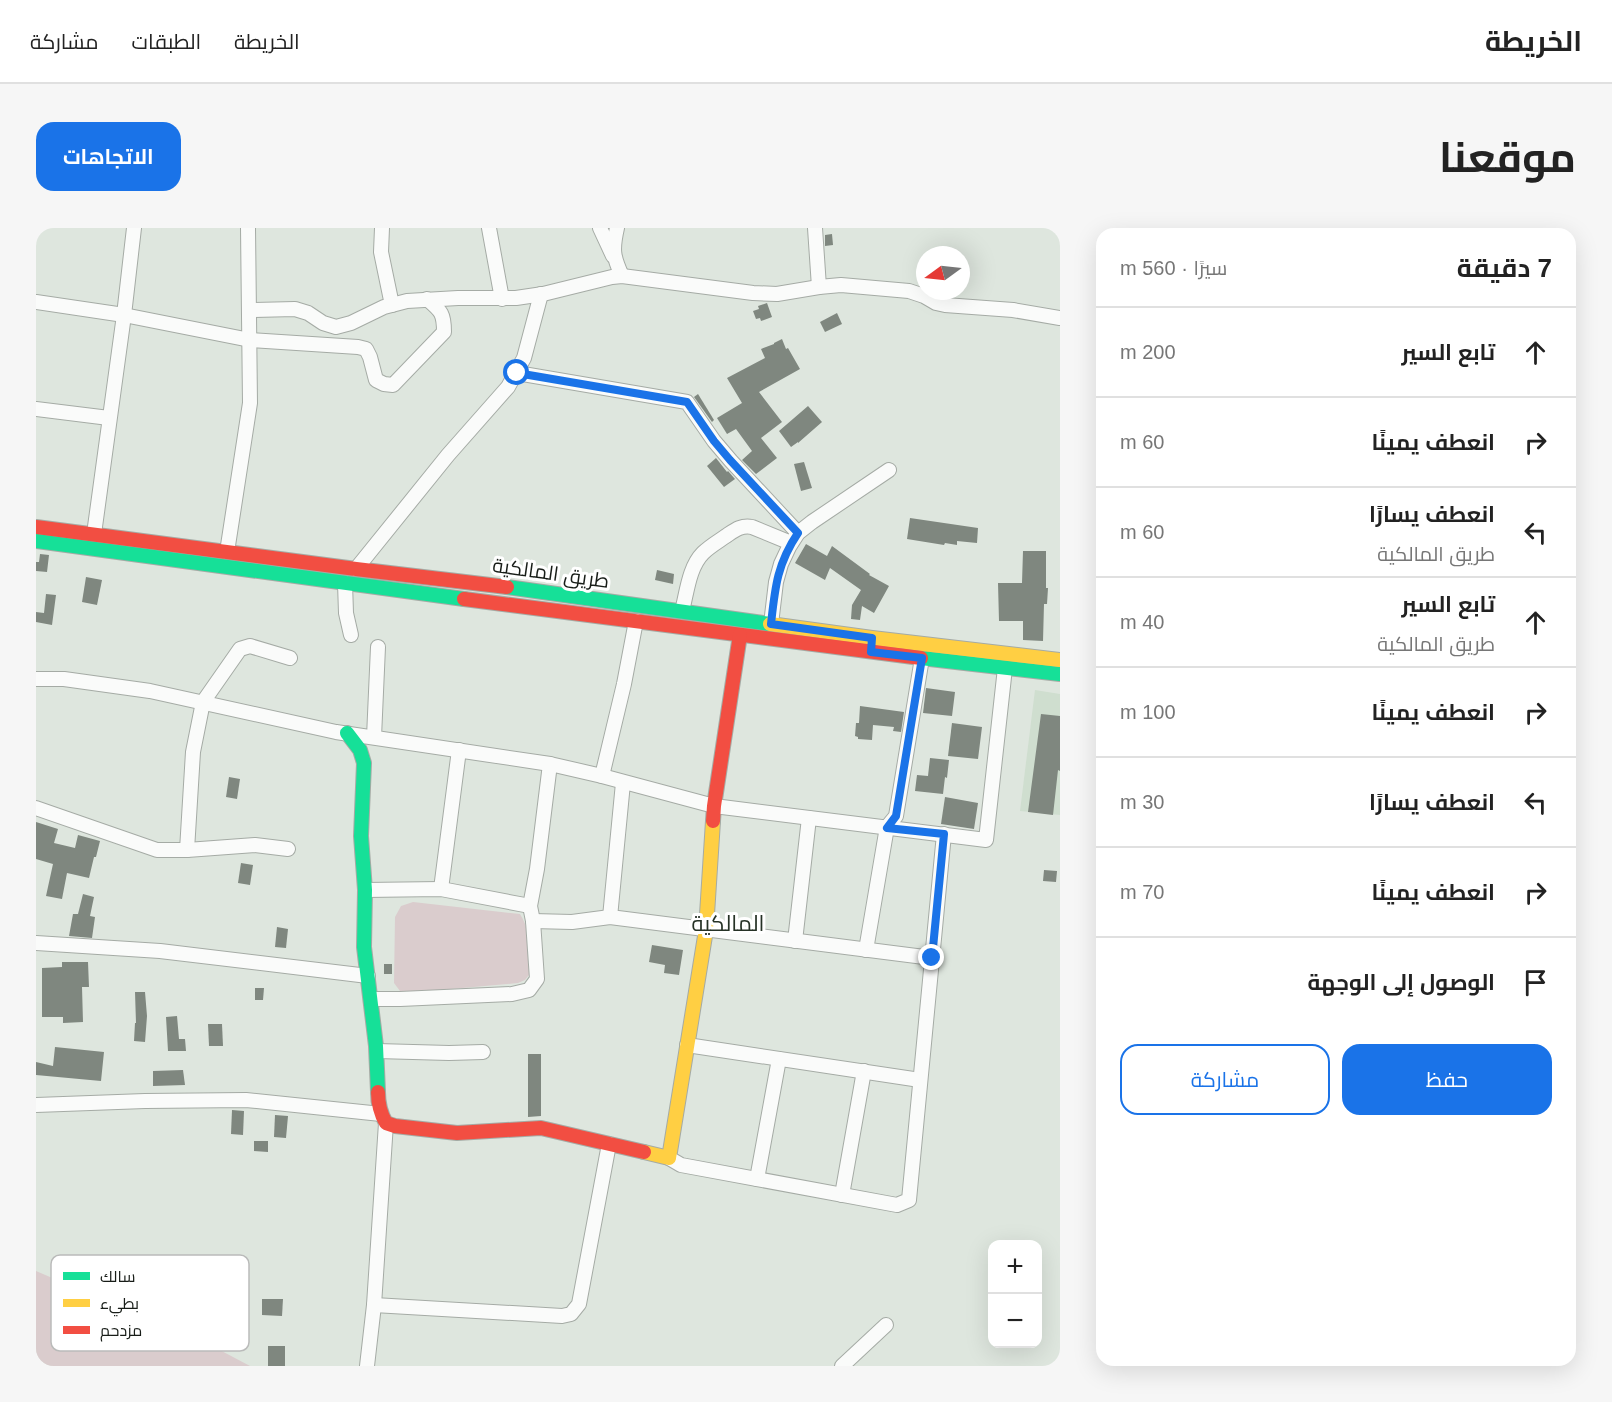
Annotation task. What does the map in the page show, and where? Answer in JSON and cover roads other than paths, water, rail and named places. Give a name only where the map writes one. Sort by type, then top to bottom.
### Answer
[{"type":"main road","name":"طريق المالكية","points":[[36,527],[93,541],[201,556],[345,583],[515,606],[740,635],[992,651],[1060,660]]},
{"type":"main road","name":"طريق المالكية","points":[[36,541],[93,541]]},
{"type":"main road","name":"طريق المالكية","points":[[201,556],[227,552],[518,588],[771,624],[922,658],[1060,674]]},
{"type":"main road","points":[[515,606],[518,588]]},
{"type":"main road","points":[[347,733],[360,750],[364,763],[361,836],[364,947],[377,1051],[378,1103],[384,1119],[395,1126],[457,1134],[541,1128],[669,1158],[706,930],[714,806],[740,635]]},
{"type":"main road","points":[[989,666],[992,651]]},
{"type":"street","points":[[93,541],[134,228]]},
{"type":"street","points":[[227,552],[250,403],[248,228]]},
{"type":"street","points":[[382,228],[381,252],[392,305]]},
{"type":"street","points":[[489,228],[502,299]]},
{"type":"street","points":[[600,228],[622,276]]},
{"type":"street","points":[[614,258],[617,228]]},
{"type":"street","points":[[815,228],[819,287]]},
{"type":"street","points":[[249,310],[296,309],[336,327],[351,323],[374,311],[407,301],[502,299],[541,294],[622,276],[753,293],[777,294],[841,285],[909,291],[945,305],[1013,310],[1060,318]]},
{"type":"street","points":[[356,569],[448,455],[508,387],[517,373],[529,342],[541,294]]},
{"type":"street","points":[[36,302],[124,315],[250,340],[358,347],[366,349],[376,380],[393,386],[444,332],[441,310],[428,299]]},
{"type":"street","points":[[517,373],[687,402],[714,441],[795,538]]},
{"type":"street","points":[[36,409],[109,418]]},
{"type":"street","points":[[771,624],[776,582],[795,538],[812,522],[889,470]]},
{"type":"street","points":[[682,611],[697,559],[704,551],[736,529],[746,526],[795,538]]},
{"type":"street","points":[[345,583],[346,613],[351,635]]},
{"type":"street","points":[[602,776],[636,621]]},
{"type":"street","points":[[187,850],[193,752],[203,702],[240,649],[250,646],[290,658]]},
{"type":"street","points":[[374,737],[378,646]]},
{"type":"street","points":[[866,950],[887,828],[896,816],[922,658]]},
{"type":"street","points":[[36,679],[64,679],[150,691],[347,733],[550,764],[714,806],[986,840],[1005,668]]},
{"type":"street","points":[[441,889],[459,750]]},
{"type":"street","points":[[371,999],[512,994],[529,990],[537,979],[530,906],[550,764]]},
{"type":"street","points":[[610,917],[624,783]]},
{"type":"street","points":[[36,808],[157,850],[255,845],[288,849]]},
{"type":"street","points":[[795,941],[808,818]]},
{"type":"street","points":[[669,1158],[681,1165],[897,1205],[909,1200],[944,834]]},
{"type":"street","points":[[364,890],[441,889],[530,906]]},
{"type":"street","points":[[533,921],[572,922],[610,917],[932,958]]},
{"type":"street","points":[[36,943],[160,951],[368,976]]},
{"type":"street","points":[[687,1045],[920,1080]]},
{"type":"street","points":[[377,1051],[483,1052]]},
{"type":"street","points":[[757,1179],[779,1059]]},
{"type":"street","points":[[842,1195],[864,1071]]},
{"type":"street","points":[[36,1105],[246,1100],[384,1119],[374,1305],[367,1366]]},
{"type":"street","points":[[374,1305],[562,1316],[571,1314],[579,1304],[609,1144]]},
{"type":"street","points":[[843,1366],[886,1325]]},
{"type":"district","name":"المالكية","points":[[728,923]]}]
